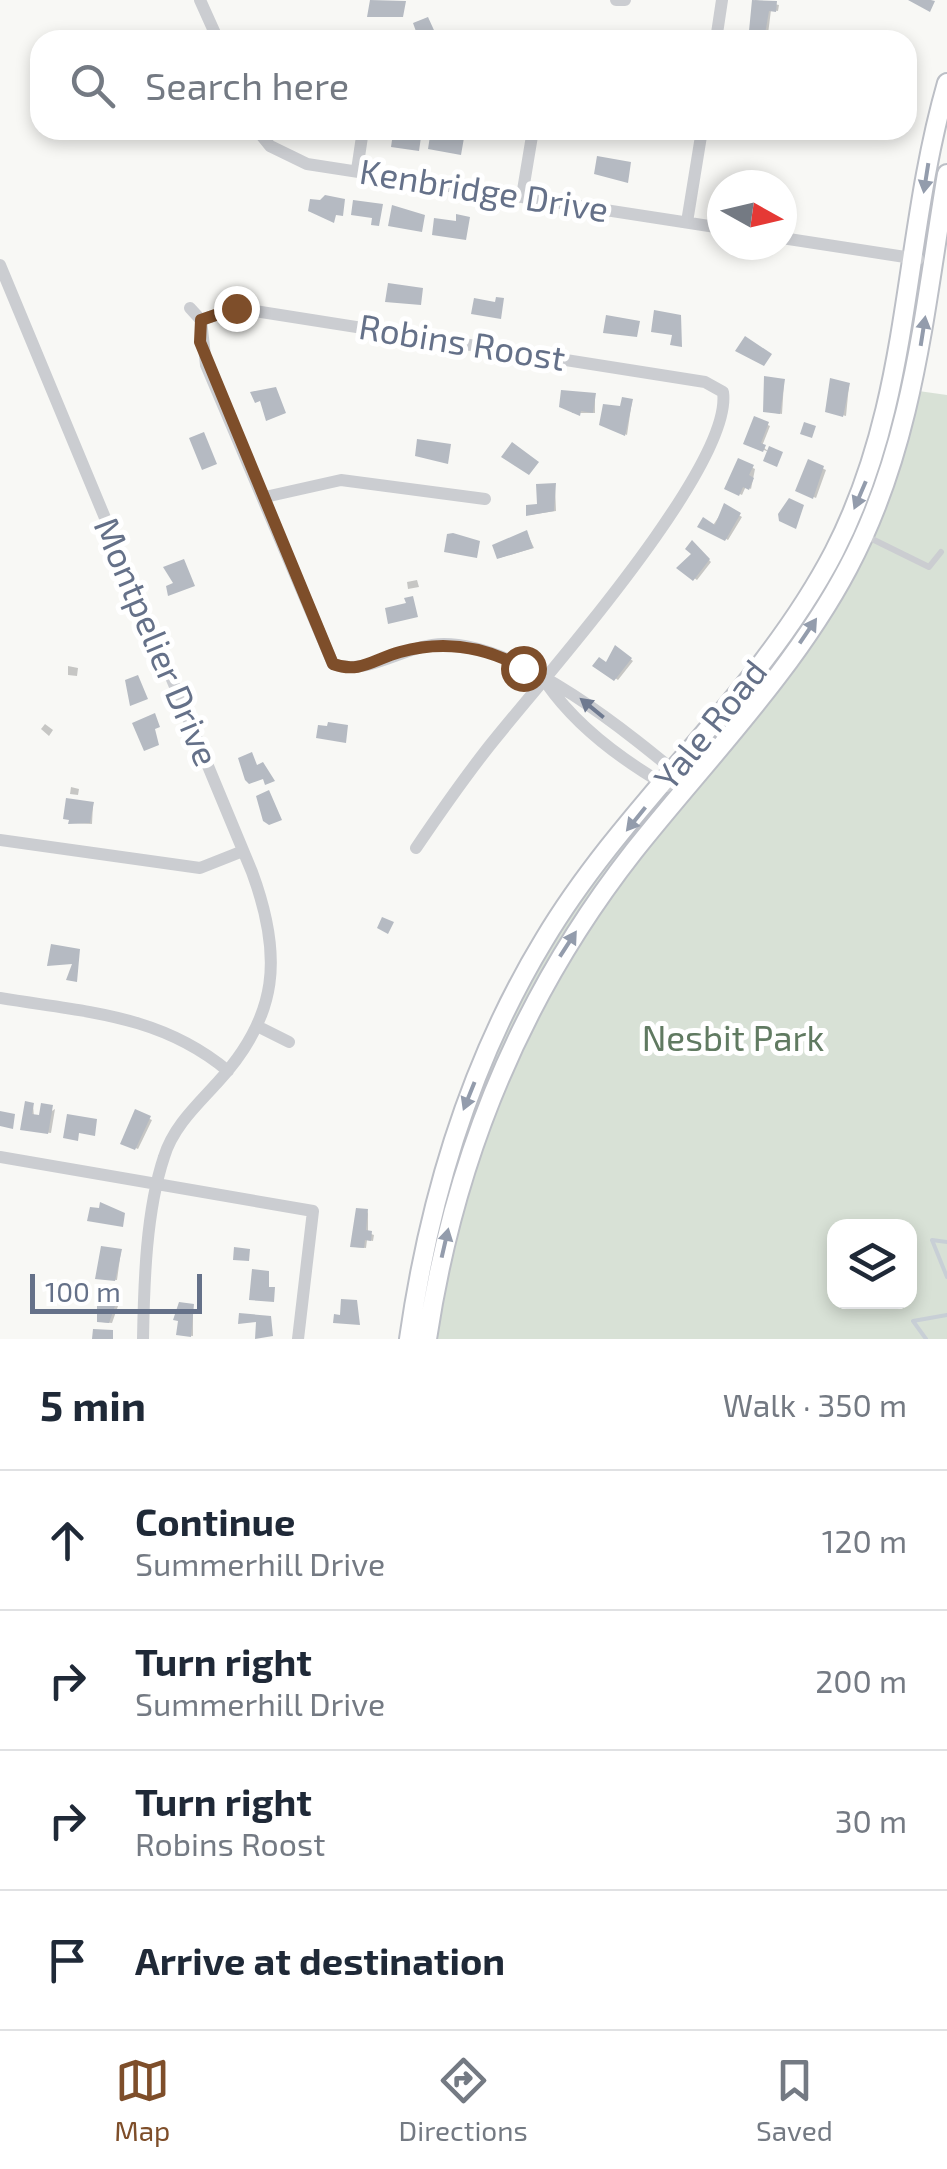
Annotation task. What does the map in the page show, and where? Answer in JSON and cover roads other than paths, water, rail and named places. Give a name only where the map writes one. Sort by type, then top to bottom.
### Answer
[{"type":"main road","name":"Yale Road","points":[[409,1339],[435,1198],[487,1053],[544,938],[780,638],[846,528],[891,399],[930,154],[947,83]]},
{"type":"main road","name":"Yale Road","points":[[427,1339],[459,1185],[515,1041],[586,916],[787,662],[834,593],[864,535],[912,398],[947,174]]},
{"type":"street","points":[[200,0],[214,30]]},
{"type":"street","points":[[616,0],[625,0]]},
{"type":"street","points":[[718,30],[722,0]]},
{"type":"street","name":"Kenbridge Drive","points":[[265,140],[294,160],[707,225]]},
{"type":"street","points":[[357,170],[362,140]]},
{"type":"street","points":[[522,196],[530,140]]},
{"type":"street","points":[[687,222],[700,140]]},
{"type":"street","points":[[797,240],[934,262]]},
{"type":"street","name":"Montpelier Drive","points":[[0,264],[264,903],[272,968],[259,1028],[178,1128],[164,1156],[143,1339]]},
{"type":"street","points":[[190,308],[201,320],[206,365],[333,664],[348,670],[404,650],[444,644],[483,650],[576,694],[685,790]]},
{"type":"street","name":"Robins Roost","points":[[201,320],[236,308],[704,382],[723,392],[723,408],[712,436],[676,507],[545,682]]},
{"type":"street","points":[[265,497],[341,480],[485,499]]},
{"type":"street","points":[[346,685],[348,670]]},
{"type":"street","points":[[416,848],[488,748],[545,682]]},
{"type":"street","points":[[0,840],[200,868],[243,851]]},
{"type":"street","points":[[0,998],[162,1028],[199,1046],[228,1070]]},
{"type":"street","points":[[259,1028],[289,1042]]},
{"type":"street","points":[[0,1157],[313,1210],[298,1339]]},
{"type":"lane","points":[[864,535],[929,566],[942,552]]},
{"type":"waterway","points":[[947,1242],[932,1240],[947,1277]]},
{"type":"waterway","points":[[926,1339],[913,1321],[947,1315]]},
{"type":"park label","name":"Nesbit Park","points":[[733,1039]]}]
